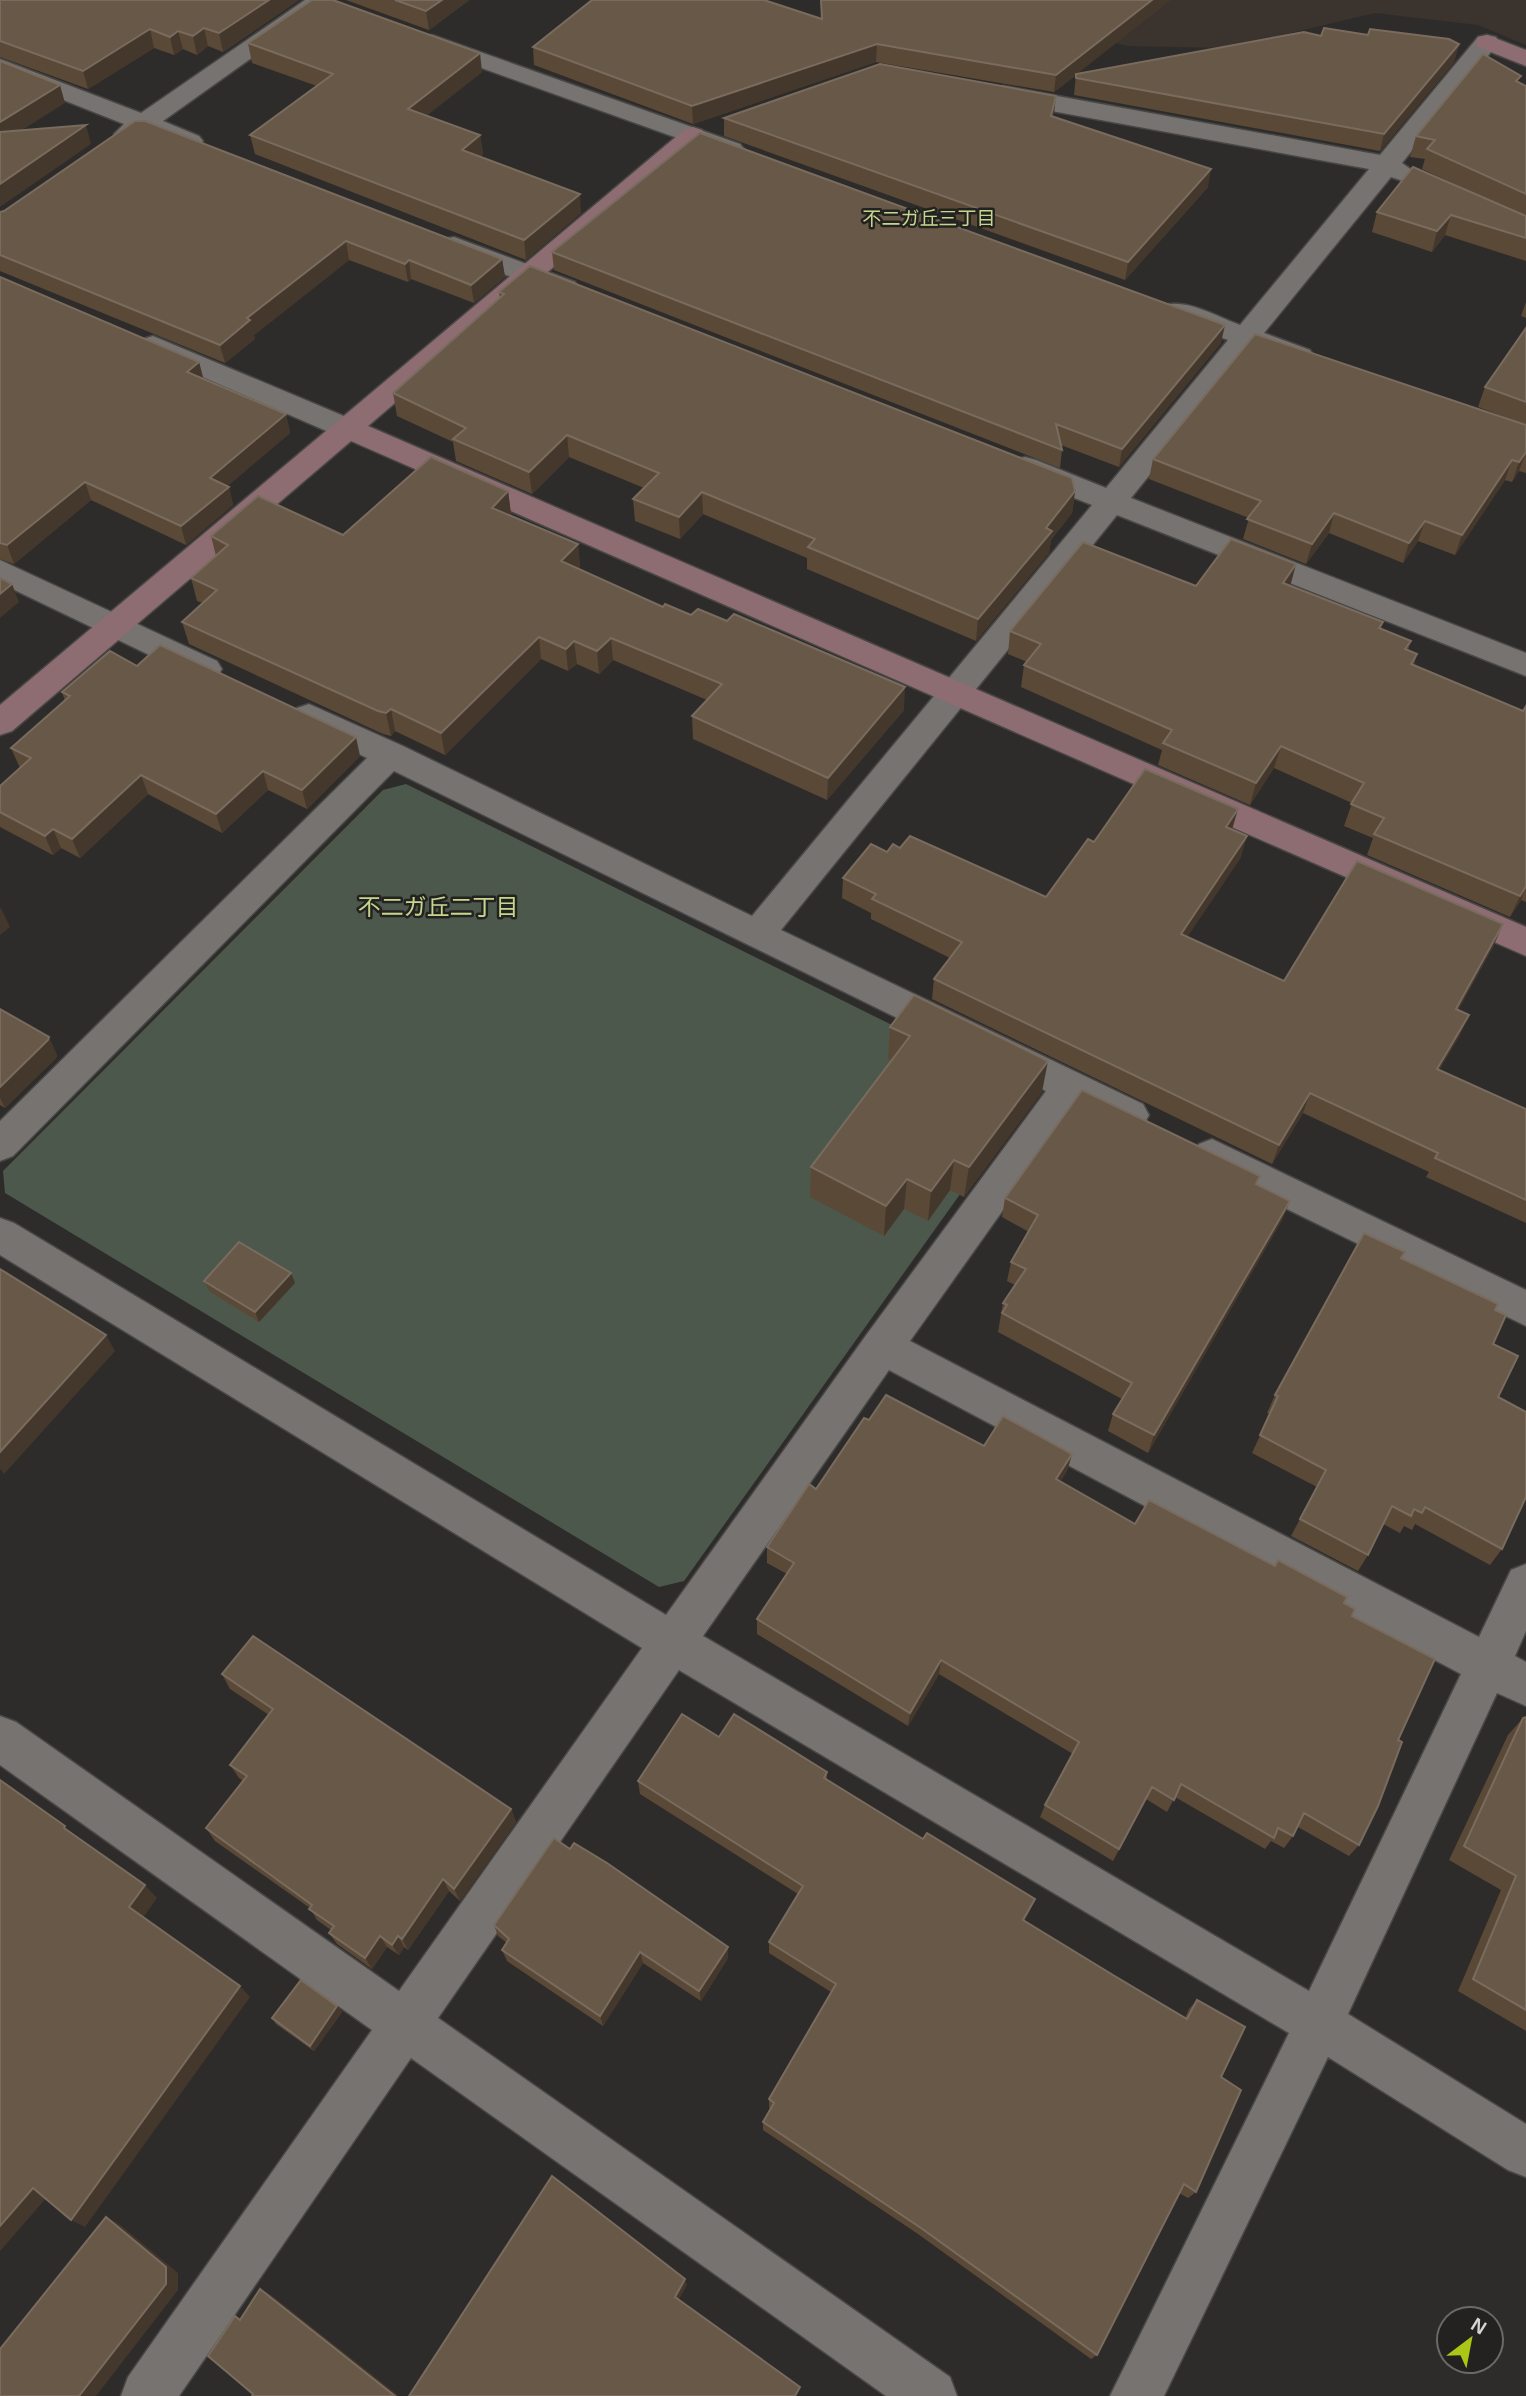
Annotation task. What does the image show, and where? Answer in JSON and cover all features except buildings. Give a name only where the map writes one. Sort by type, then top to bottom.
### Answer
[{"type":"street","points":[[110,145],[318,0],[345,11]]},
{"type":"street","points":[[409,34],[759,159]]},
{"type":"street","points":[[758,933],[1109,500],[1487,42],[1526,59]]},
{"type":"street","points":[[0,66],[220,153]]},
{"type":"street","points":[[973,89],[1384,164],[1431,186]]},
{"type":"street","points":[[0,723],[693,135],[733,121]]},
{"type":"street","points":[[425,233],[591,299]]},
{"type":"street","points":[[1153,303],[1321,364]]},
{"type":"street","points":[[124,333],[956,692],[1526,942]]},
{"type":"street","points":[[1006,460],[1526,664]]},
{"type":"street","points":[[0,570],[241,684]]},
{"type":"street","points":[[278,702],[391,754],[1526,1309]]},
{"type":"street","points":[[0,1144],[391,754]]},
{"type":"street","points":[[147,2396],[672,1642],[881,1346],[1071,1086]]},
{"type":"street","points":[[0,1235],[672,1642],[1319,2024],[1526,2152]]},
{"type":"street","points":[[881,1346],[1507,1675]]},
{"type":"street","points":[[1136,2396],[1319,2024],[1507,1675],[1526,1584]]},
{"type":"street","points":[[0,1738],[931,2396]]},
{"type":"shaded area","points":[[933,0],[1526,0],[1526,45],[1478,25],[1375,13],[1227,48],[1128,46]]},
{"type":"green space","points":[[406,784],[1015,1086],[1023,1106],[684,1581],[659,1587],[5,1193],[3,1171],[383,790]]},
{"type":"district","name":"不二ガ丘三丁目","points":[[929,218]]},
{"type":"district","name":"不二ガ丘二丁目","points":[[438,907]]}]
